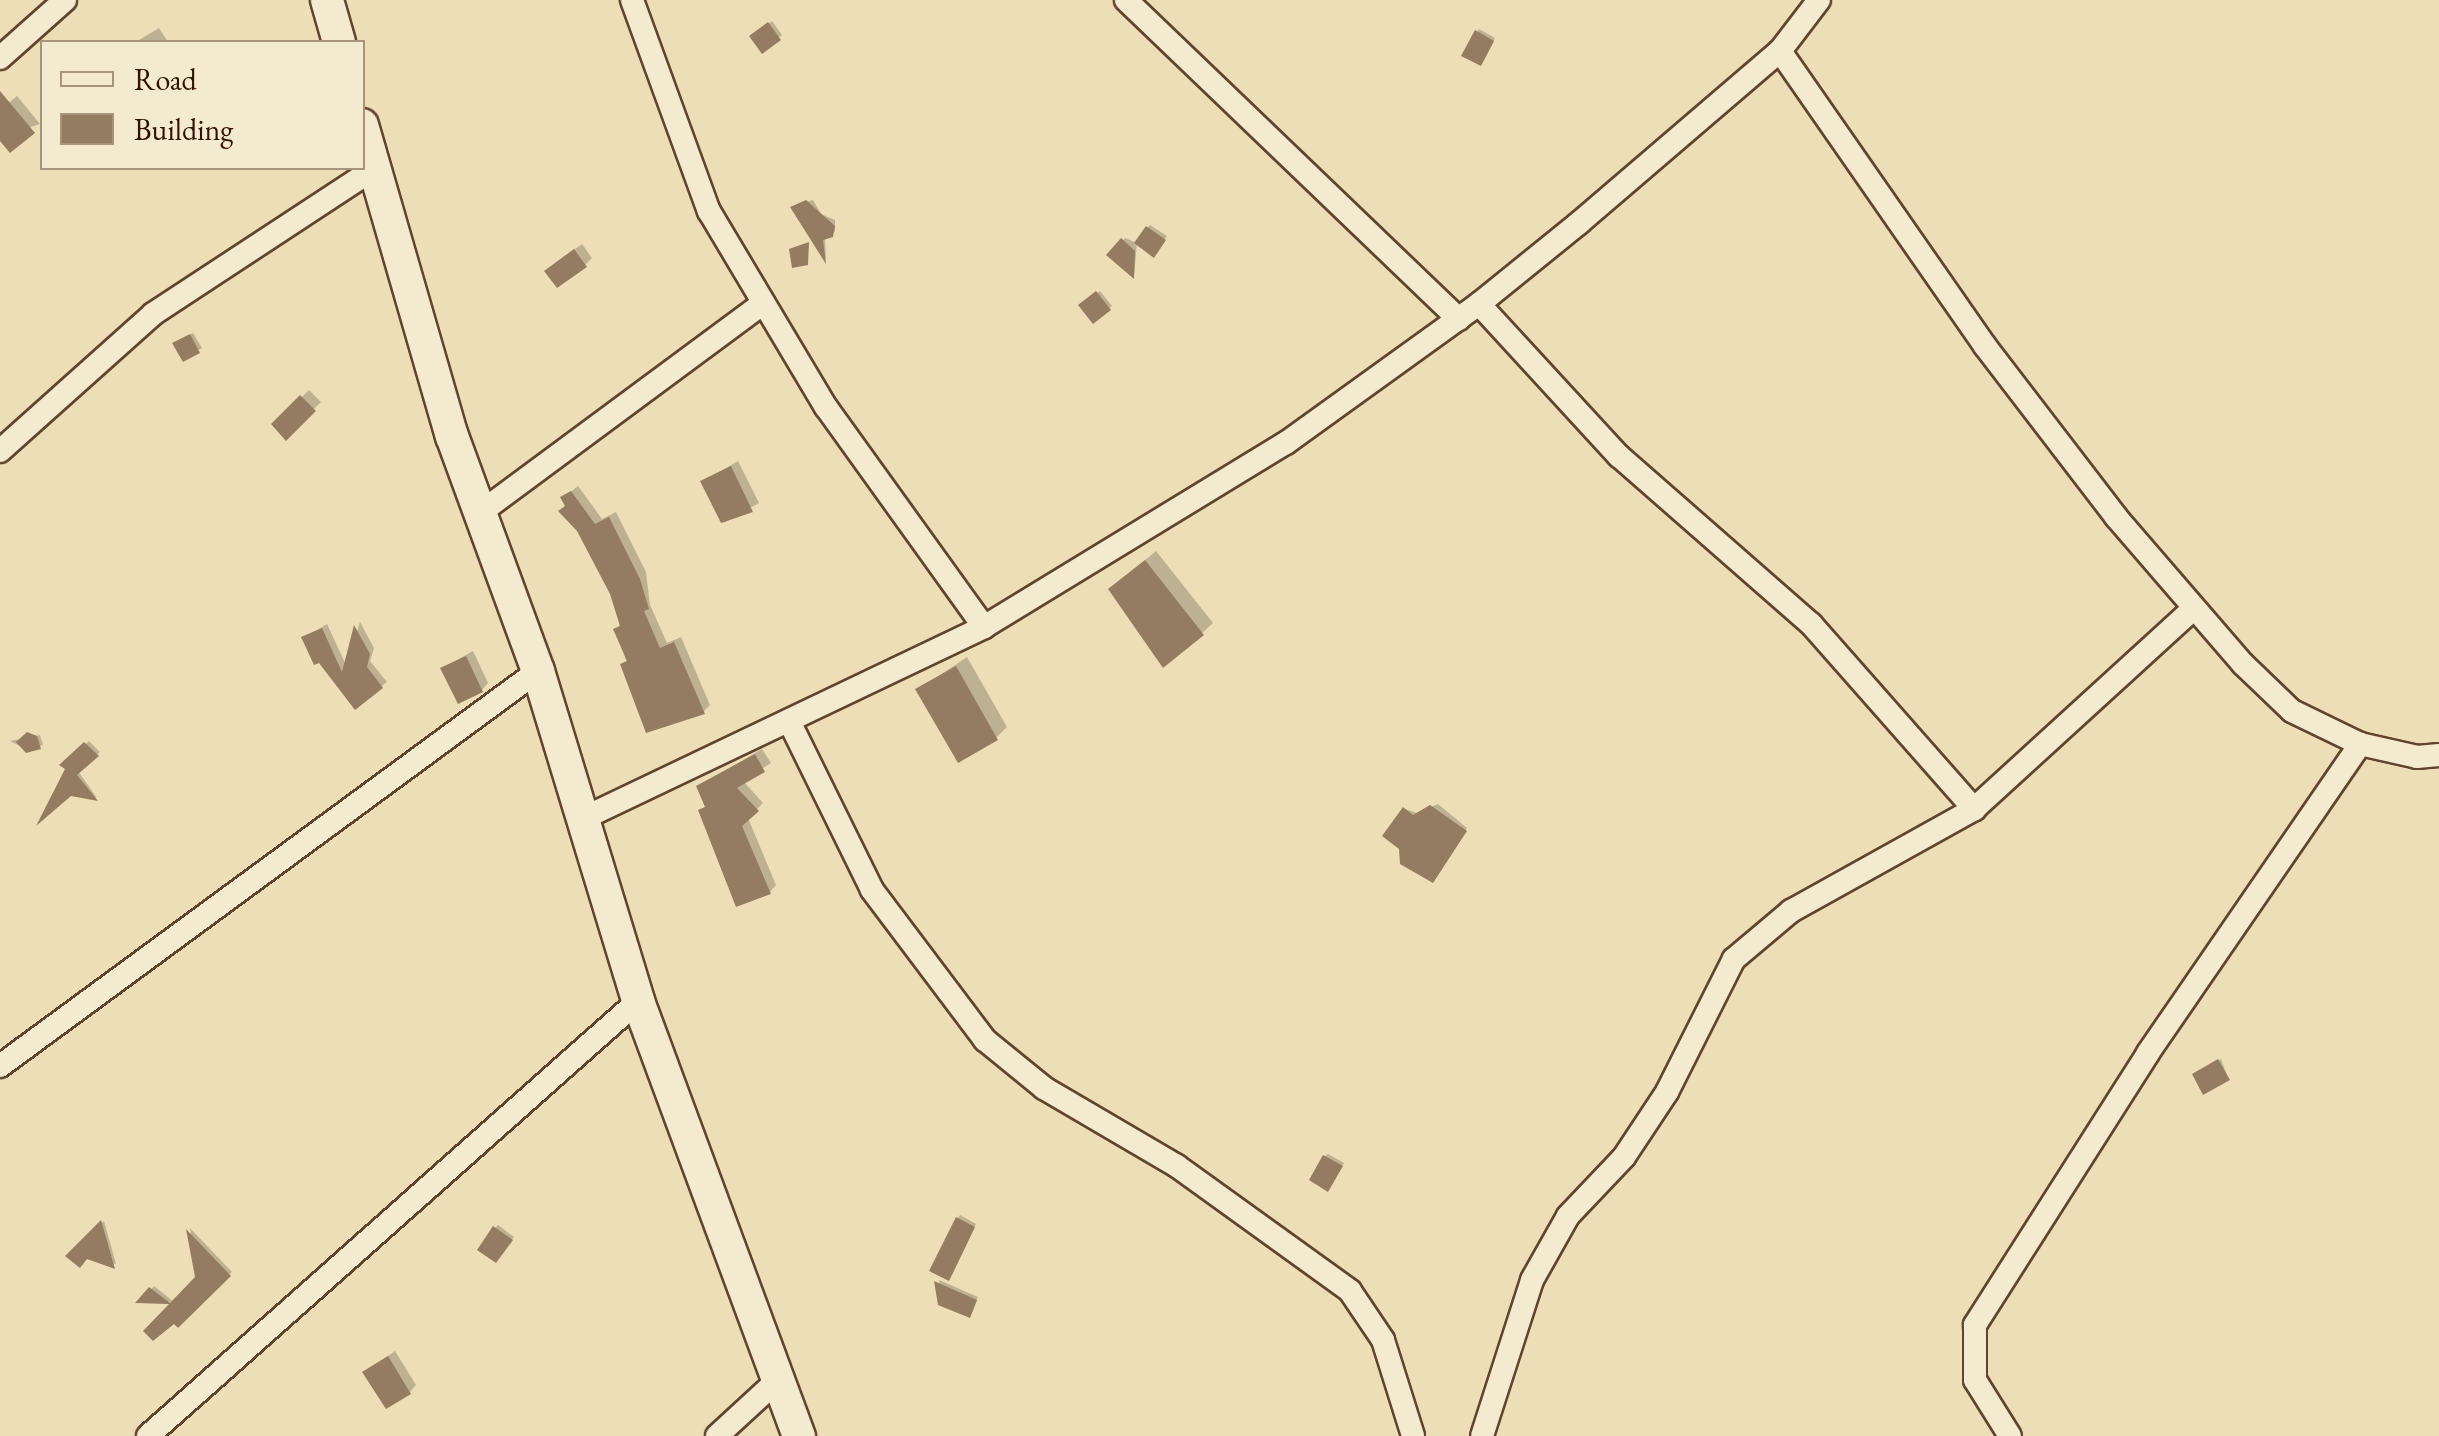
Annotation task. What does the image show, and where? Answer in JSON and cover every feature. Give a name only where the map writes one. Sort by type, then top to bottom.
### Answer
[{"type":"main road","points":[[327,0],[338,40]]},
{"type":"main road","points":[[365,135],[480,512],[538,671],[638,1001],[800,1436]]},
{"type":"street","points":[[0,58],[65,0]]},
{"type":"street","points":[[632,0],[709,211],[826,406],[984,627]]},
{"type":"street","points":[[1126,0],[1459,319]]},
{"type":"street","points":[[584,818],[984,627],[1286,443],[1480,304],[1780,51],[1819,0]]},
{"type":"street","points":[[1780,51],[1985,346],[2193,609],[2292,711],[2360,744],[2417,757],[2439,755]]},
{"type":"street","points":[[0,451],[153,314],[375,168]]},
{"type":"street","points":[[480,512],[763,303]]},
{"type":"street","points":[[1480,304],[1619,456],[1811,624],[1974,809]]},
{"type":"street","points":[[1482,1436],[1532,1280],[1568,1216],[1624,1156],[1667,1092],[1734,959],[1792,911],[1974,809],[2193,609]]},
{"type":"street","points":[[0,1066],[538,671]]},
{"type":"street","points":[[789,721],[872,890],[985,1040],[1044,1088],[1176,1166],[1350,1290],[1384,1340],[1414,1436]]},
{"type":"street","points":[[2010,1436],[1975,1380],[1975,1326],[2148,1053],[2360,744]]},
{"type":"street","points":[[148,1436],[638,1001]]},
{"type":"street","points":[[717,1436],[779,1379]]},
{"type":"building","points":[[768,22],[781,40],[762,54],[749,36]]},
{"type":"building","points":[[1475,30],[1494,41],[1481,66],[1461,56]]},
{"type":"building","points":[[0,91],[35,133],[10,153],[0,141]]},
{"type":"building","points":[[806,200],[835,226],[833,237],[823,240],[826,264],[790,207]]},
{"type":"building","points":[[1146,226],[1166,240],[1154,258],[1134,243]]},
{"type":"building","points":[[1121,238],[1135,251],[1134,279],[1106,255]]},
{"type":"building","points":[[809,242],[808,265],[792,268],[789,249]]},
{"type":"building","points":[[574,249],[587,267],[557,288],[544,271]]},
{"type":"building","points":[[1096,291],[1111,310],[1093,324],[1078,305]]},
{"type":"building","points":[[190,334],[200,353],[183,362],[172,343]]},
{"type":"building","points":[[300,395],[316,411],[286,441],[271,424]]},
{"type":"building","points":[[731,466],[753,512],[721,523],[700,481]]},
{"type":"building","points":[[571,491],[595,524],[609,517],[640,579],[649,609],[644,611],[660,648],[674,642],[705,714],[646,733],[620,664],[627,661],[613,629],[620,626],[610,594],[577,531],[558,511],[565,506],[560,497]]},
{"type":"building","points":[[1145,560],[1204,635],[1163,668],[1108,589]]},
{"type":"building","points":[[354,625],[370,654],[367,667],[383,688],[355,710],[319,663],[314,665],[301,637],[322,628],[342,672]]},
{"type":"building","points":[[466,656],[483,692],[458,704],[440,668]]},
{"type":"building","points":[[956,666],[998,740],[958,763],[915,689]]},
{"type":"building","points":[[27,732],[37,736],[41,749],[26,753],[16,742]]},
{"type":"building","points":[[84,742],[99,756],[77,775],[98,801],[71,796],[36,826],[65,769],[59,765]]},
{"type":"building","points":[[755,754],[765,772],[737,788],[759,811],[742,826],[771,894],[736,907],[698,810],[705,807],[696,786]]},
{"type":"building","points":[[1430,805],[1467,831],[1433,883],[1400,864],[1399,849],[1382,836],[1403,807],[1413,815]]},
{"type":"building","points":[[2218,1059],[2230,1080],[2203,1095],[2192,1074]]},
{"type":"building","points":[[1323,1155],[1343,1166],[1328,1192],[1309,1180]]},
{"type":"building","points":[[956,1217],[975,1227],[949,1281],[929,1271]]},
{"type":"building","points":[[101,1220],[115,1269],[87,1259],[80,1268],[65,1256]]},
{"type":"building","points":[[493,1226],[513,1240],[496,1263],[477,1250]]},
{"type":"building","points":[[186,1229],[231,1276],[178,1328],[174,1324],[153,1341],[143,1331],[169,1304],[135,1303],[149,1287],[170,1303],[195,1277]]},
{"type":"building","points":[[934,1281],[977,1300],[970,1318],[938,1305]]},
{"type":"building","points":[[388,1356],[411,1394],[386,1409],[362,1372]]}]
